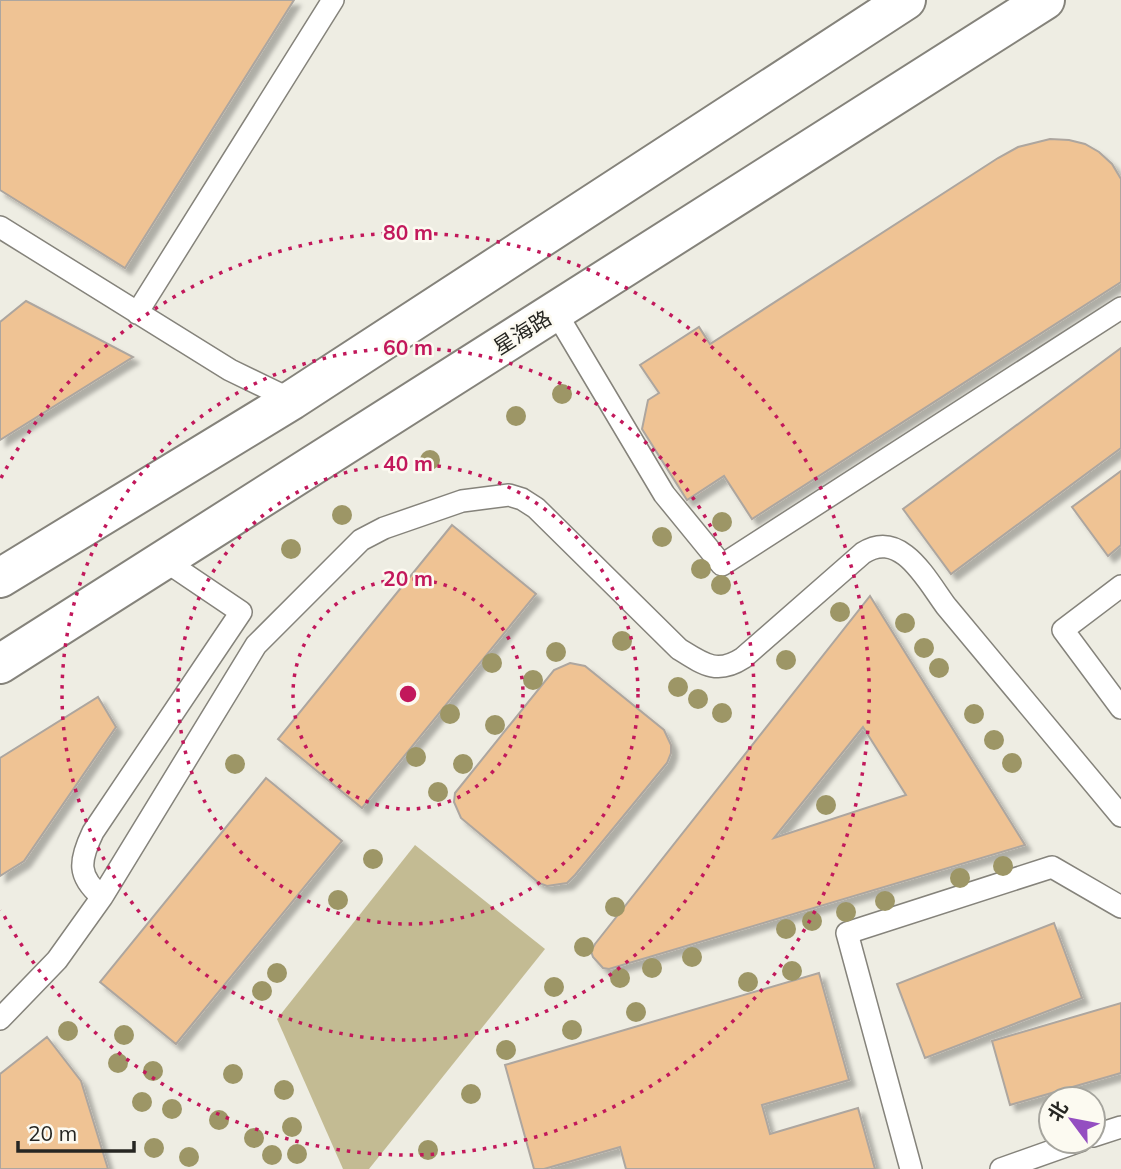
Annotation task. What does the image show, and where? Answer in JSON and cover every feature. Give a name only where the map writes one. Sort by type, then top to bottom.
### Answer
[{"type":"street","points":[[0,578],[292,400],[906,0]]},
{"type":"street","name":"星海路","points":[[0,664],[1045,0]]},
{"type":"lane","points":[[137,313],[333,0]]},
{"type":"lane","points":[[0,227],[230,370],[292,400]]},
{"type":"lane","points":[[555,312],[664,494],[722,565],[1121,308]]},
{"type":"lane","points":[[0,1019],[57,960],[102,897],[256,645],[361,540],[384,528],[462,501],[509,495],[536,508],[679,649],[699,662],[718,668],[733,665],[743,658],[875,545],[890,547],[905,554],[1121,816]]},
{"type":"lane","points":[[102,897],[88,885],[85,878],[85,849],[241,612],[164,560]]},
{"type":"lane","points":[[1121,586],[1063,630],[1121,708]]},
{"type":"lane","points":[[911,1169],[847,933],[1052,867],[1121,907]]},
{"type":"lane","points":[[1000,1169],[1040,1155]]},
{"type":"shaded area","points":[[415,845],[545,949],[369,1169],[343,1169],[277,1019]]},
{"type":"building","points":[[0,0],[294,0],[125,268],[0,190]]},
{"type":"building","points":[[1050,139],[1085,144],[1112,164],[1121,179],[1121,282],[752,519],[724,476],[687,500],[642,429],[648,400],[659,393],[640,365],[699,327],[710,344],[998,158],[1018,147]]},
{"type":"building","points":[[26,301],[133,357],[0,440],[0,322]]},
{"type":"building","points":[[1121,348],[1121,448],[951,574],[903,509]]},
{"type":"building","points":[[1121,471],[1121,545],[1108,556],[1072,507]]},
{"type":"building","points":[[452,525],[536,594],[362,808],[278,739]]},
{"type":"building","points":[[870,596],[1025,845],[609,969],[603,968],[593,957],[591,951]],"holes":[[[863,727],[906,795],[774,838]]]},
{"type":"building","points":[[570,663],[585,666],[664,730],[671,745],[671,753],[667,763],[575,875],[567,883],[547,886],[539,883],[461,818],[454,802],[455,793],[554,670]]},
{"type":"building","points":[[98,697],[116,727],[24,861],[0,876],[0,758]]},
{"type":"building","points":[[266,778],[342,841],[176,1044],[100,982]]},
{"type":"building","points":[[1054,923],[1082,998],[925,1058],[897,984]]},
{"type":"building","points":[[819,973],[849,1080],[762,1105],[770,1134],[858,1108],[875,1169],[626,1169],[620,1147],[544,1169],[534,1169],[505,1065]]},
{"type":"building","points":[[1121,1003],[1121,1073],[1079,1085],[1037,1085],[1037,1097],[1010,1105],[992,1041]]},
{"type":"building","points":[[47,1037],[81,1081],[108,1169],[0,1169],[0,1074]]}]
